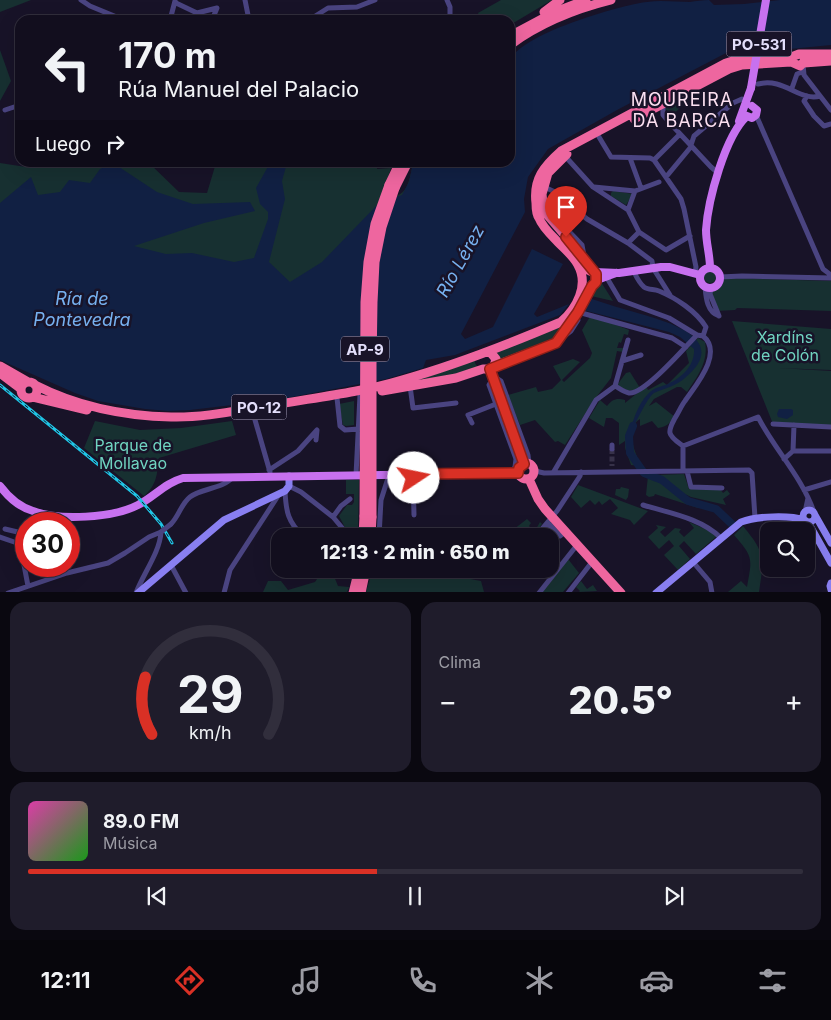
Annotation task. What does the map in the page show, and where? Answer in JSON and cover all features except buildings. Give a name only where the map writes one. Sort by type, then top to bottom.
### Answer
[{"type":"highway","points":[[515,29],[549,9],[560,0]]},
{"type":"highway","points":[[515,33],[555,12],[586,0]]},
{"type":"highway","points":[[515,42],[557,18],[576,10],[611,0]]},
{"type":"highway","points":[[590,278],[547,230],[537,215],[534,190],[541,174],[561,151],[726,63],[739,59],[800,62],[831,54]]},
{"type":"highway","points":[[490,371],[556,343],[578,308],[590,278],[584,259],[544,211],[542,194],[548,174],[564,156],[728,69],[742,65],[831,61]]},
{"type":"highway","name":"AP-9","points":[[370,528],[368,516],[375,262],[392,187],[394,167]]},
{"type":"highway","name":"AP-9","points":[[392,187],[405,167]]},
{"type":"highway","points":[[578,308],[561,322],[483,353],[478,362],[490,371],[515,448],[529,469],[538,499],[618,591]]},
{"type":"highway","points":[[483,353],[491,353],[495,356],[496,362],[490,371]]},
{"type":"highway","name":"PO-12","points":[[0,366],[49,392],[116,412],[184,417],[226,412],[375,387],[401,381],[483,353]]},
{"type":"highway","name":"PO-12","points":[[33,397],[130,419],[163,422],[203,420],[360,395],[490,371]]},
{"type":"highway","points":[[0,373],[21,389],[24,396],[28,398],[33,397],[37,390],[32,384],[23,384],[21,389]]},
{"type":"highway","points":[[514,473],[522,478],[529,469]]},
{"type":"highway","name":"AP-9","points":[[365,528],[368,516]]},
{"type":"highway","points":[[353,592],[357,578]]},
{"type":"highway","points":[[361,592],[364,578]]},
{"type":"main road","name":"PO-531","points":[[755,86],[766,0]]},
{"type":"main road","points":[[752,106],[755,86]]},
{"type":"main road","points":[[710,268],[706,228],[717,172],[755,86]]},
{"type":"main road","points":[[747,116],[752,118],[756,115],[757,110],[752,106]]},
{"type":"main road","points":[[735,133],[747,116],[746,109],[752,106]]},
{"type":"main road","points":[[590,278],[618,272],[670,267],[698,274],[710,268],[716,270],[720,277],[718,284],[708,287],[701,282],[698,274]]},
{"type":"main road","points":[[590,278],[607,278],[618,272]]},
{"type":"main road","points":[[80,516],[114,514],[139,505],[169,484],[183,478],[233,477],[270,473],[289,476],[356,476],[514,473]]},
{"type":"main road","points":[[137,592],[224,520],[278,496],[289,488],[289,476]]},
{"type":"main road","points":[[0,486],[9,497],[33,512]]},
{"type":"main road","points":[[805,517],[810,510],[815,514],[831,543],[828,547],[823,548]]},
{"type":"main road","points":[[656,592],[741,522],[755,518],[805,517],[813,520],[815,514]]},
{"type":"main road","points":[[805,517],[831,563]]},
{"type":"main road","points":[[831,583],[831,590]]},
{"type":"street","points":[[81,0],[112,15]]},
{"type":"street","points":[[245,0],[248,15]]},
{"type":"street","points":[[317,15],[328,8],[357,7],[375,0]]},
{"type":"street","points":[[447,0],[450,15]]},
{"type":"street","points":[[171,15],[175,2],[197,13],[217,8],[214,15]]},
{"type":"street","points":[[792,88],[800,62]]},
{"type":"street","points":[[800,62],[820,96],[831,110]]},
{"type":"street","points":[[755,86],[768,81],[792,88],[813,98],[820,96]]},
{"type":"street","points":[[807,96],[804,101],[814,116],[824,126],[831,124]]},
{"type":"street","points":[[593,187],[635,191],[659,182],[690,148],[694,136],[733,103],[742,99]]},
{"type":"street","points":[[663,104],[663,114],[717,172]]},
{"type":"street","points":[[5,110],[15,107]]},
{"type":"street","points":[[756,115],[823,268],[831,276]]},
{"type":"street","points":[[654,160],[680,134]]},
{"type":"street","points":[[598,137],[611,157],[650,158],[654,160],[665,175],[681,199],[698,274]]},
{"type":"street","points":[[564,156],[593,187],[628,210],[639,232],[666,250],[690,236]]},
{"type":"street","points":[[630,158],[641,188]]},
{"type":"street","points":[[659,182],[674,189]]},
{"type":"street","points":[[544,188],[553,191],[587,219],[628,243],[652,261],[653,268],[670,295]]},
{"type":"street","points":[[607,196],[608,190],[611,188]]},
{"type":"street","points":[[628,210],[635,191]]},
{"type":"street","points":[[628,243],[639,232]]},
{"type":"street","points":[[814,277],[820,274],[823,268]]},
{"type":"street","points":[[615,386],[628,393],[636,392],[649,384],[706,328],[685,306],[670,295],[654,289],[647,289],[643,286],[633,270]]},
{"type":"street","points":[[720,277],[831,276]]},
{"type":"street","points":[[607,278],[620,300],[669,318],[709,341],[709,358],[704,373],[680,408],[670,427],[670,433],[683,446],[685,470],[691,487],[722,488]]},
{"type":"street","points":[[708,287],[719,316],[715,315],[708,305],[708,287]]},
{"type":"street","points":[[578,308],[672,338],[687,346]]},
{"type":"street","points":[[553,472],[596,400],[615,386],[628,340]]},
{"type":"street","points":[[622,361],[641,354]]},
{"type":"street","points":[[666,354],[673,360]]},
{"type":"street","points":[[490,371],[489,385],[515,448],[516,463],[514,473]]},
{"type":"street","points":[[490,371],[501,382],[528,455],[529,469],[553,472],[612,469],[640,472],[685,470],[751,471],[755,518]]},
{"type":"street","points":[[410,386],[413,408],[456,403]]},
{"type":"street","points":[[356,476],[360,395]]},
{"type":"street","points":[[337,398],[340,426],[345,430],[359,429]]},
{"type":"street","points":[[472,423],[468,415],[496,404]]},
{"type":"street","points":[[253,413],[270,473],[305,445],[317,430],[316,440]]},
{"type":"street","points":[[683,446],[758,417],[768,436],[804,490],[815,514]]},
{"type":"street","points":[[773,424],[831,427]]},
{"type":"street","points":[[793,451],[794,425]]},
{"type":"street","points":[[784,459],[793,451],[831,451]]},
{"type":"street","points":[[543,528],[576,483],[581,472]]},
{"type":"street","points":[[414,474],[414,515]]},
{"type":"street","points":[[379,528],[381,500],[389,475]]},
{"type":"street","points":[[8,592],[67,573],[108,563],[149,537],[161,532],[171,524],[184,503],[191,496],[208,488],[229,482],[233,477]]},
{"type":"street","points":[[804,490],[831,482]]},
{"type":"street","points":[[289,488],[319,510]]},
{"type":"street","points":[[289,488],[301,492],[333,517],[342,528]]},
{"type":"street","points":[[289,488],[286,511],[289,520],[296,528]]},
{"type":"street","points":[[224,592],[230,570],[278,496]]},
{"type":"street","points":[[805,517],[808,498]]},
{"type":"street","points":[[333,517],[341,506],[350,499]]},
{"type":"street","points":[[643,506],[687,518],[713,530],[721,538]]},
{"type":"street","points":[[5,529],[15,531]]},
{"type":"street","points":[[137,592],[160,539],[161,532]]},
{"type":"street","points":[[559,535],[565,532]]},
{"type":"street","points":[[0,537],[20,544],[28,586]]},
{"type":"street","points":[[539,592],[577,545]]},
{"type":"street","points":[[568,592],[592,562]]},
{"type":"street","points":[[693,562],[710,582],[712,592]]},
{"type":"street","points":[[171,565],[186,592]]},
{"type":"green space","points":[[0,0],[31,0],[0,12]]},
{"type":"green space","points":[[501,0],[552,0],[515,22],[515,15],[479,15],[478,13]]},
{"type":"green space","points":[[0,50],[11,81],[0,101]]},
{"type":"green space","points":[[694,92],[696,94],[671,116],[665,108]]},
{"type":"green space","points":[[0,163],[15,165],[15,167],[153,167],[179,192],[207,193],[215,167],[391,168],[380,203],[403,192],[408,183],[412,168],[421,167],[409,290],[0,281]]},
{"type":"green space","points":[[613,191],[633,194],[626,205],[611,196]]},
{"type":"green space","points":[[708,271],[712,271],[716,277],[712,283],[708,283],[704,279],[704,275]]},
{"type":"green space","points":[[724,278],[831,281],[831,311],[737,308],[735,310],[716,311],[710,295]]},
{"type":"green space","points":[[601,282],[613,301],[591,296]]},
{"type":"green space","points":[[591,315],[629,330],[628,335],[624,334],[621,343],[619,342],[617,348],[624,348],[623,352],[617,351],[611,378],[594,400],[565,445],[558,441],[555,442],[535,420],[520,425],[508,395],[536,387],[538,392],[552,389],[561,380],[553,366],[573,359],[580,362],[562,380],[564,382],[590,358],[592,353],[582,330]]},
{"type":"green space","points":[[569,319],[551,340],[499,361],[495,351]]},
{"type":"green space","name":"Xardíns de Colón","points":[[732,321],[831,329],[831,370],[779,368],[831,371],[831,427],[773,424]]},
{"type":"green space","points":[[698,338],[705,342],[706,349],[704,363],[698,375],[687,392],[681,387],[677,387],[654,399],[649,406],[656,402],[675,417],[668,424],[658,428],[652,421],[640,426],[640,419],[635,423],[632,441],[641,466],[631,465],[625,448],[625,441],[619,445],[619,423],[612,418],[606,418],[604,427],[589,418],[600,400],[607,406],[617,399],[625,400],[625,403],[646,386],[648,390],[663,382],[667,385],[689,363],[686,351]]},
{"type":"green space","points":[[475,357],[475,363],[478,368],[441,378],[399,383]]},
{"type":"green space","points":[[630,372],[640,388],[628,390],[617,385],[626,373]]},
{"type":"green space","points":[[354,401],[354,425],[343,425],[339,404]]},
{"type":"green space","name":"Parque de Mollavao","points":[[95,421],[140,430],[181,428],[232,421],[236,435],[159,458],[154,483],[144,496],[84,448]]},
{"type":"green space","points":[[684,474],[689,489],[720,489],[723,493],[727,490],[730,494],[723,499],[726,505],[691,497],[681,492],[665,478],[653,475]]},
{"type":"green space","points":[[648,476],[662,482],[699,505],[698,508],[655,494],[649,497],[646,495]]},
{"type":"green space","points":[[346,480],[359,480],[358,528],[345,528],[339,516],[347,505],[352,505],[354,502],[354,494],[346,494]]},
{"type":"green space","points":[[578,485],[648,511],[634,525],[630,520],[611,514],[618,508],[610,499],[602,505],[599,501],[595,505],[590,500],[581,508],[571,497]]},
{"type":"green space","points":[[621,487],[629,489],[626,500],[615,495],[616,489]]},
{"type":"green space","points":[[527,519],[531,523],[529,526],[531,528],[515,528]]},
{"type":"green space","points":[[689,522],[717,536],[696,554],[684,541],[679,546],[690,559],[678,570],[664,555],[674,546],[669,540],[659,549],[648,537],[658,528],[656,525],[666,527],[660,532],[665,537],[675,528],[681,529],[679,532],[684,537],[694,528]]},
{"type":"green space","points":[[743,526],[756,543],[760,554],[761,577],[759,592],[728,592],[741,581],[747,587],[750,570],[748,554],[734,535]]},
{"type":"green space","points":[[568,559],[579,573],[563,592],[542,592],[553,578],[559,578],[559,570]]},
{"type":"green space","points":[[318,578],[335,578],[338,586],[349,587],[347,592],[263,592],[268,581],[281,581],[288,590],[315,582]]},
{"type":"green space","points":[[370,578],[465,578],[481,581],[484,592],[366,592]]},
{"type":"green space","points":[[581,581],[587,589],[593,585],[597,591],[579,592],[576,587]]},
{"type":"water","name":"Ría de Pontevedra","points":[[709,0],[714,5],[780,0],[831,0],[831,45],[726,53],[617,110],[548,149],[528,177],[524,199],[525,212],[461,334],[465,339],[493,327],[532,249],[563,264],[534,314],[537,317],[569,304],[560,315],[455,355],[426,360],[423,368],[386,379],[276,400],[190,410],[145,409],[98,401],[0,360],[0,203],[31,177],[38,195],[60,192],[69,180],[90,183],[100,169],[104,167],[119,167],[157,192],[193,204],[250,202],[255,211],[204,223],[134,246],[166,254],[192,253],[234,262],[254,258],[268,219],[268,212],[260,204],[256,188],[268,167],[286,167],[282,181],[285,199],[269,262],[290,282],[322,262],[379,203],[402,195],[414,167],[515,167],[515,55],[530,42],[571,23],[634,4],[652,1],[690,2]]},
{"type":"water","points":[[589,298],[667,322],[692,335],[699,343],[701,353],[697,365],[682,381],[651,395],[629,436],[636,413],[644,398],[653,390],[679,378],[690,365],[694,349],[680,337],[669,332],[583,310]]},
{"type":"water","points":[[779,409],[791,409],[793,410],[793,415],[787,419],[778,417]]},
{"type":"waterway","points":[[633,426],[629,436],[630,453],[644,473],[662,480],[688,501],[716,509],[735,527]]},
{"type":"tunnel","points":[[612,449],[612,466]]},
{"type":"railway","points":[[0,385],[137,496],[161,524],[172,543]]},
{"type":"district","name":"MOUREIRA DA BARCA","points":[[682,109]]},
{"type":"route","points":[[414,478],[414,474],[518,473],[519,468],[524,464],[490,369],[556,343],[578,312],[592,286],[594,286],[597,278],[596,274],[566,237]]},
{"type":"water label","name":"Río Lérez","points":[[460,261]]}]
